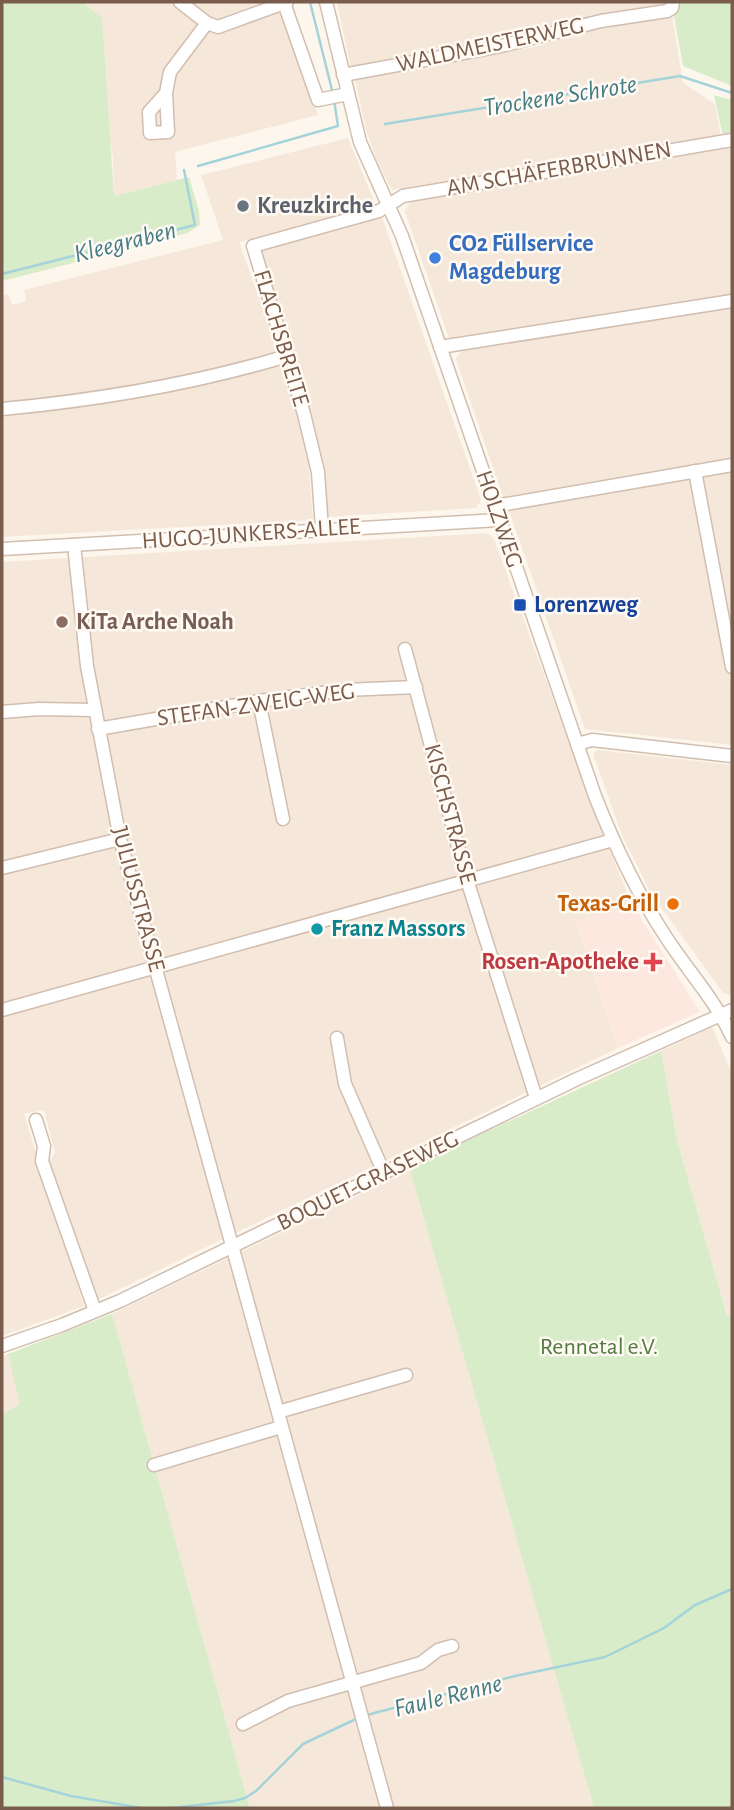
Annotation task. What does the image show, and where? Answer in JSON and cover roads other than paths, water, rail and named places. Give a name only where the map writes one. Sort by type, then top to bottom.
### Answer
[{"type":"street","points":[[180,2],[207,23],[218,27],[285,3],[318,100],[338,96]]},
{"type":"street","name":"HOLZWEG","points":[[326,2],[344,75],[338,96],[402,236],[577,744],[613,839],[655,920],[727,1013],[732,1037]]},
{"type":"street","name":"WALDMEISTERWEG","points":[[344,75],[501,46],[601,21],[667,11],[672,8],[673,2]]},
{"type":"street","points":[[166,93],[170,72],[207,23]]},
{"type":"street","name":"AM SCHÄFERBRUNNEN","points":[[389,206],[403,196],[732,140]]},
{"type":"street","name":"FLACHSBREITE","points":[[322,529],[318,472],[287,356],[253,246],[389,206]]},
{"type":"street","points":[[440,346],[732,301]]},
{"type":"street","points":[[2,409],[78,401],[164,387],[287,356]]},
{"type":"street","points":[[495,506],[732,465]]},
{"type":"street","points":[[695,471],[732,667]]},
{"type":"street","name":"HUGO-JUNKERS-ALLEE","points":[[2,549],[499,520]]},
{"type":"street","name":"JULIUSSTRASSE","points":[[74,545],[86,666],[120,839],[387,1808]]},
{"type":"street","name":"KISCHSTRASSE","points":[[405,649],[467,880],[536,1098]]},
{"type":"street","name":"STEFAN-ZWEIG-WEG","points":[[98,729],[260,701],[345,690],[416,687]]},
{"type":"street","points":[[260,701],[283,819]]},
{"type":"street","points":[[2,712],[39,709],[94,710]]},
{"type":"street","points":[[577,744],[592,740],[732,756]]},
{"type":"street","points":[[2,868],[120,839]]},
{"type":"street","points":[[2,1010],[613,839]]},
{"type":"street","name":"BOQUET-GRASEWEG","points":[[2,1346],[95,1311],[233,1247],[536,1098],[727,1013]]},
{"type":"street","points":[[337,1038],[345,1084],[384,1172]]},
{"type":"street","points":[[36,1120],[44,1146],[42,1161],[95,1311]]},
{"type":"street","points":[[278,1412],[406,1375]]},
{"type":"street","points":[[154,1465],[281,1427]]},
{"type":"street","points":[[243,1724],[288,1701],[421,1663],[438,1650],[452,1646]]},
{"type":"waterway","name":"Trockene Schrote","points":[[310,2],[333,94]]},
{"type":"waterway","name":"Trockene Schrote","points":[[385,124],[680,76],[732,93]]},
{"type":"waterway","name":"Kleegraben","points":[[198,166],[338,126],[334,100]]},
{"type":"waterway","name":"Kleegraben","points":[[2,274],[195,225],[184,170]]},
{"type":"waterway","name":"Faule Renne","points":[[367,1715],[515,1676],[605,1657],[664,1628],[695,1605],[732,1589]]},
{"type":"waterway","name":"Faule Renne","points":[[172,1808],[245,1798],[256,1791],[303,1744],[358,1718]]},
{"type":"waterway","name":"Faule Renne","points":[[2,1777],[71,1796],[141,1808]]},
{"type":"place","name":"Kreuzkirche","points":[[243,206]]},
{"type":"place","name":"CO2 Füllservice Magdeburg","points":[[435,258]]},
{"type":"place","name":"Lorenzweg","points":[[520,605]]},
{"type":"place","name":"KiTa Arche Noah","points":[[62,622]]},
{"type":"place","name":"Texas-Grill","points":[[673,904]]},
{"type":"place","name":"Franz Massors","points":[[317,929]]},
{"type":"place","name":"Rosen-Apotheke","points":[[653,962]]},
{"type":"park label","name":"Rennetal e.V.","points":[[599,1347]]}]
